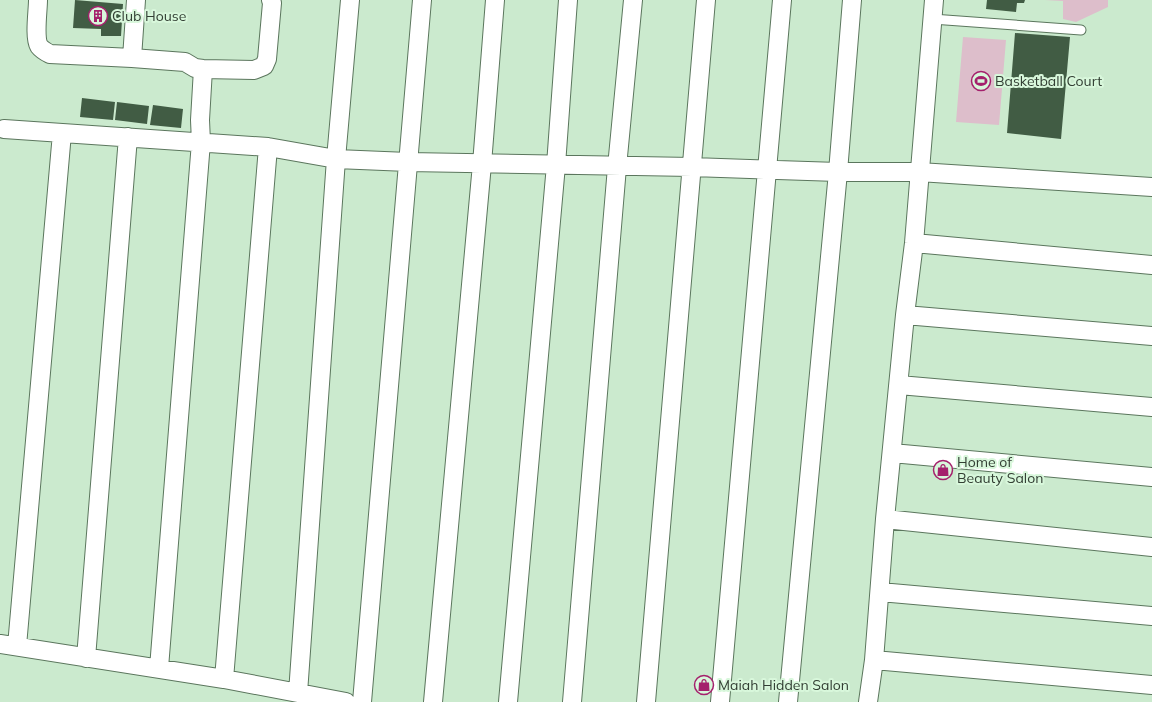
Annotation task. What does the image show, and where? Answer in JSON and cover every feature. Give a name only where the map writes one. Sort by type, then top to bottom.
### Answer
[{"type":"street","points":[[38,0],[37,38],[39,45],[43,50],[50,54],[184,62],[195,68],[202,69],[254,70],[264,66],[267,59],[272,3],[271,0]]},
{"type":"street","points":[[132,58],[136,0]]},
{"type":"street","points":[[298,693],[336,159],[350,0]]},
{"type":"street","points":[[362,702],[422,0]]},
{"type":"street","points":[[433,702],[482,164],[495,0]]},
{"type":"street","points":[[508,702],[556,165],[568,0]]},
{"type":"street","points":[[572,702],[617,167],[633,0]]},
{"type":"street","points":[[646,702],[706,0]]},
{"type":"street","points":[[720,702],[782,0]]},
{"type":"street","points":[[788,702],[838,172],[852,0]]},
{"type":"street","points":[[868,702],[874,660],[885,520],[905,315],[914,243],[934,0]]},
{"type":"street","points":[[159,668],[201,142],[200,120],[202,69]]},
{"type":"street","points":[[4,129],[268,147],[336,159],[482,164],[692,167],[838,172],[919,172],[1152,187]]},
{"type":"street","points":[[62,133],[9,645],[159,668],[346,702]]},
{"type":"street","points":[[86,658],[128,137]]},
{"type":"street","points":[[224,679],[268,147]]},
{"type":"street","points":[[914,243],[1152,265]]},
{"type":"street","points":[[905,315],[1152,336]]},
{"type":"street","points":[[899,385],[1152,407]]},
{"type":"street","points":[[892,453],[1152,477]]},
{"type":"street","points":[[885,520],[1152,547]]},
{"type":"street","points":[[880,592],[1152,616]]},
{"type":"street","points":[[874,660],[1152,685]]},
{"type":"lane","points":[[932,19],[1081,30]]},
{"type":"shaded area","points":[[1045,0],[1108,0],[1108,7],[1076,22],[1063,19],[1063,1]]},
{"type":"shaded area","name":"Basketball Court","points":[[963,37],[1006,40],[999,125],[956,122]]},
{"type":"building","name":"Club House","points":[[75,0],[123,4],[121,36],[101,36],[101,29],[73,28]]},
{"type":"building","points":[[987,0],[1025,0],[1024,3],[1017,3],[1016,12],[986,9]]},
{"type":"building","points":[[1015,33],[1070,37],[1061,139],[1007,133]]},
{"type":"building","points":[[82,98],[115,102],[113,120],[80,117]]},
{"type":"building","points":[[117,102],[149,106],[147,124],[115,120]]},
{"type":"building","points":[[153,105],[183,109],[181,128],[150,125]]},
{"type":"place","name":"Club House","points":[[98,16]]},
{"type":"place","name":"Basketball Court","points":[[981,81]]},
{"type":"place","name":"Home of Beauty Salon","points":[[943,470]]},
{"type":"place","name":"Maiah Hidden Salon","points":[[704,685]]}]
